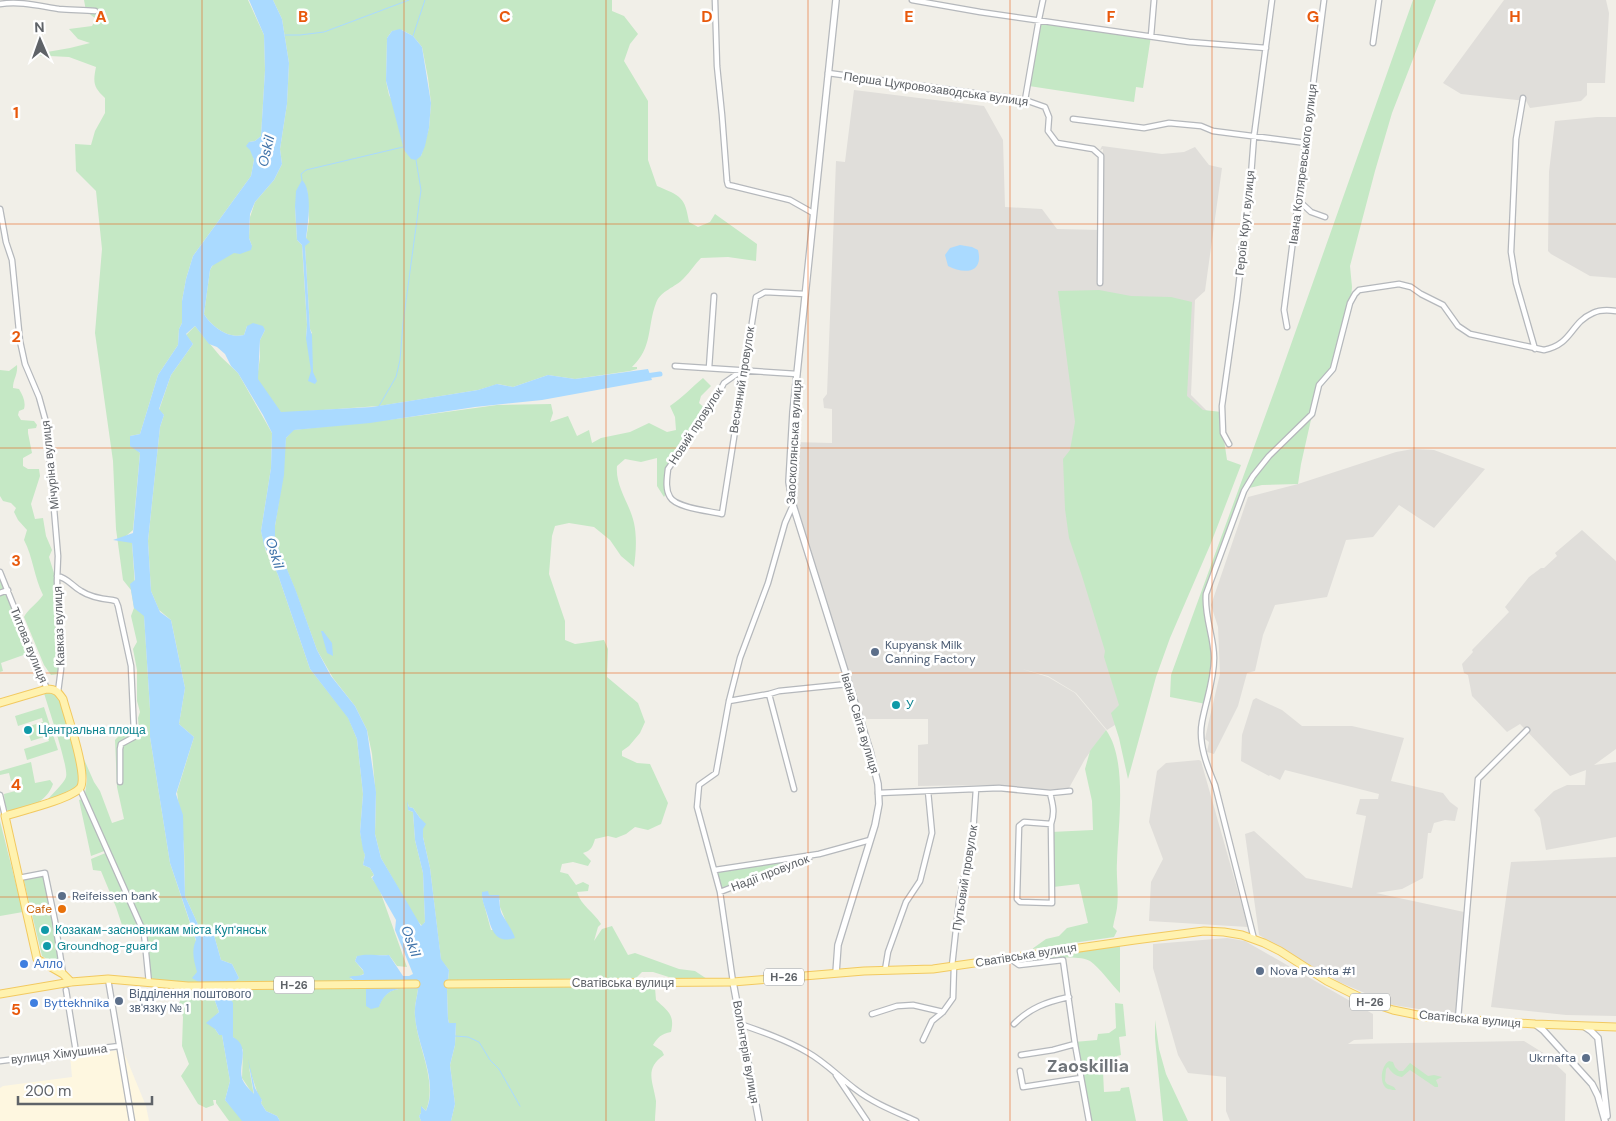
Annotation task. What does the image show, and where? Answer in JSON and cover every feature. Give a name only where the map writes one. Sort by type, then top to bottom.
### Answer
[{"type":"main road","points":[[0,703],[47,689],[58,692],[63,699],[82,767],[83,780],[80,789],[71,794],[5,816],[37,959],[63,974],[71,982]]},
{"type":"main road","name":"Сватівська вулиця","points":[[448,984],[733,982],[836,973],[933,969],[1117,942],[1204,932],[1224,932],[1254,939],[1280,951],[1327,981],[1372,1003],[1393,1010],[1427,1017],[1585,1027]]},
{"type":"main road","name":"Н-26","points":[[0,994],[71,982],[108,979],[188,986],[416,984]]},
{"type":"main road","name":"Н-26","points":[[1585,1027],[1616,1027]]},
{"type":"street","points":[[715,0],[717,66],[728,184],[790,200],[813,213]]},
{"type":"street","name":"Заосколянська вулиця","points":[[733,982],[720,892],[697,807],[697,796],[699,785],[716,773],[729,701],[740,658],[768,583],[784,523],[793,505],[789,482],[793,412],[836,0]]},
{"type":"street","points":[[912,0],[1189,42],[1266,48]]},
{"type":"street","points":[[951,6],[952,0]]},
{"type":"street","points":[[1026,100],[1043,0]]},
{"type":"street","points":[[1151,36],[1154,0]]},
{"type":"street","name":"Героїв Крут вулиця","points":[[1230,444],[1222,433],[1222,406],[1238,290],[1254,136],[1272,0]]},
{"type":"street","name":"Івана Котляревського вулиця","points":[[1287,327],[1284,310],[1324,0]]},
{"type":"street","points":[[1373,43],[1379,0]]},
{"type":"street","points":[[0,4],[20,2],[62,9],[96,11]]},
{"type":"street","name":"Перша Цукровозаводська вулиця","points":[[828,73],[1026,100],[1045,107],[1049,116],[1048,131],[1057,143],[1093,148],[1102,156],[1100,283]]},
{"type":"street","points":[[1523,98],[1516,138],[1511,252],[1516,283],[1535,349]]},
{"type":"street","points":[[1072,119],[1144,128],[1169,123],[1201,126],[1213,131],[1306,143]]},
{"type":"street","points":[[1298,200],[1311,212],[1325,217]]},
{"type":"street","name":"Мічуріна вулиця","points":[[0,209],[6,242],[12,260],[20,341],[25,364],[39,396],[47,426],[57,546],[57,576]]},
{"type":"street","points":[[1254,939],[1201,734],[1212,686],[1214,660],[1205,604],[1206,594],[1244,491],[1269,456],[1312,414],[1319,385],[1333,369],[1350,303],[1355,294],[1359,290],[1385,285],[1399,284],[1411,287],[1443,305],[1463,330],[1470,334],[1544,350],[1554,348],[1564,342],[1581,321],[1594,312],[1616,311]]},
{"type":"street","name":"Весняний провулок","points":[[722,514],[756,297],[765,292],[805,294]]},
{"type":"street","name":"Новий провулок","points":[[709,368],[714,296]]},
{"type":"street","points":[[675,366],[744,369],[797,374]]},
{"type":"street","name":"Новий провулок","points":[[722,514],[684,506],[675,502],[670,498],[666,480],[668,469],[714,404],[724,383],[744,369]]},
{"type":"street","name":"Івана Світа вулиця","points":[[793,505],[870,751],[878,793],[879,804],[875,825],[838,945],[836,973]]},
{"type":"street","name":"Титова вулиця","points":[[0,572],[47,689]]},
{"type":"street","name":"Кавказ вулиця","points":[[58,692],[61,669],[57,576],[64,578],[79,591],[88,595],[116,601],[118,606],[131,666],[134,733],[134,737],[121,744],[120,782]]},
{"type":"street","points":[[0,593],[8,590]]},
{"type":"street","points":[[729,701],[779,691],[848,684]]},
{"type":"street","points":[[769,694],[794,789]]},
{"type":"street","points":[[1458,1019],[1478,779],[1527,730]]},
{"type":"street","points":[[878,793],[976,788],[999,788],[1050,794],[1070,791]]},
{"type":"street","name":"Путьовий провулок","points":[[923,1040],[932,1021],[943,1012],[952,998],[959,902],[973,833],[976,788]]},
{"type":"street","points":[[80,789],[144,933],[149,983]]},
{"type":"street","points":[[885,970],[888,952],[906,902],[920,881],[932,833],[928,791]]},
{"type":"street","points":[[1050,794],[1054,808],[1052,824],[1052,903],[1020,902],[1017,898],[1019,826],[1024,822],[1052,824]]},
{"type":"street","points":[[0,795],[5,816]]},
{"type":"street","name":"Надії провулок","points":[[720,892],[819,854],[870,840]]},
{"type":"street","name":"Надії провулок","points":[[715,870],[819,854]]},
{"type":"street","points":[[19,878],[45,873],[63,974]]},
{"type":"street","points":[[1009,958],[1019,965],[1063,960],[1075,1044],[1089,1121]]},
{"type":"street","points":[[108,979],[132,1121]]},
{"type":"street","name":"Волонтерів вулиця","points":[[733,982],[759,1121]]},
{"type":"street","points":[[66,990],[76,1052]]},
{"type":"street","points":[[1014,1024],[1024,1013],[1048,1002],[1069,998]]},
{"type":"street","points":[[872,1014],[898,1006],[913,1006],[943,1012]]},
{"type":"street","points":[[740,1024],[773,1035],[808,1052],[856,1090],[916,1121]]},
{"type":"street","points":[[1535,1024],[1543,1030],[1592,1084],[1606,1121]]},
{"type":"street","points":[[1585,1027],[1598,1038],[1606,1121]]},
{"type":"street","points":[[1021,1055],[1075,1044]]},
{"type":"street","name":"вулиця Хімушина","points":[[0,1061],[119,1046]]},
{"type":"street","points":[[832,1070],[867,1121]]},
{"type":"street","points":[[1020,1070],[1022,1087],[1081,1078]]},
{"type":"shaded area","points":[[1504,0],[1606,0],[1609,13],[1605,83],[1587,83],[1587,95],[1581,101],[1530,108],[1526,101],[1461,94],[1443,83]]},
{"type":"shaded area","points":[[854,90],[984,106],[1003,140],[1005,207],[1042,209],[1057,229],[1101,230],[1103,149],[1100,150],[1102,146],[1162,154],[1184,152],[1195,147],[1209,165],[1222,168],[1205,291],[1195,300],[1191,395],[1212,416],[1129,716],[1107,730],[1076,693],[1048,676],[1022,669],[1048,677],[1075,693],[1106,730],[1085,759],[1069,788],[1047,790],[989,785],[918,786],[918,745],[928,744],[928,719],[859,719],[793,505],[792,442],[832,443],[832,409],[824,408],[823,399],[827,394],[836,161],[845,162]]},
{"type":"shaded area","points":[[1616,117],[1616,278],[1590,276],[1548,251],[1549,172],[1555,121]]},
{"type":"shaded area","points":[[1413,449],[1434,450],[1485,469],[1434,528],[1399,505],[1373,537],[1346,540],[1327,597],[1275,605],[1263,635],[1255,671],[1247,673],[1238,706],[1214,754],[1207,752],[1209,742],[1205,739],[1220,674],[1218,627],[1211,605],[1248,497],[1298,484],[1396,452]]},
{"type":"shaded area","points":[[1582,530],[1616,561],[1616,749],[1594,765],[1616,762],[1616,837],[1546,850],[1540,818],[1534,810],[1554,791],[1567,785],[1585,785],[1586,770],[1570,776],[1520,724],[1507,732],[1472,696],[1468,675],[1464,673],[1462,664],[1473,652],[1472,650],[1509,612],[1505,607],[1529,577],[1541,568],[1544,568],[1557,556],[1555,553]]},
{"type":"shaded area","points":[[1256,698],[1282,710],[1302,726],[1352,726],[1404,738],[1391,781],[1443,793],[1458,808],[1455,821],[1445,820],[1434,823],[1431,833],[1428,833],[1423,878],[1402,889],[1376,893],[1464,912],[1456,1015],[1393,1005],[1339,982],[1259,935],[1245,834],[1254,831],[1306,878],[1352,888],[1366,816],[1356,814],[1360,799],[1378,799],[1379,794],[1285,770],[1280,780],[1241,761],[1242,735],[1253,700]]},
{"type":"shaded area","points":[[1201,761],[1248,927],[1149,921],[1151,882],[1163,859],[1149,822],[1157,771],[1166,763]]},
{"type":"shaded area","points":[[1616,857],[1616,1016],[1566,1015],[1491,1007],[1511,862]]},
{"type":"shaded area","points":[[1227,938],[1245,941],[1373,1014],[1373,1039],[1354,1040],[1348,1044],[1524,1041],[1545,1054],[1566,1074],[1565,1121],[1230,1121],[1226,1111],[1226,1077],[1188,1073],[1178,1055],[1153,968],[1153,944]]},
{"type":"shaded area","points":[[123,1050],[146,1106],[149,1121],[0,1121],[0,1088],[3,1086],[72,1077],[70,1055]]},
{"type":"green space","points":[[84,0],[248,0],[264,35],[265,70],[261,136],[255,141],[249,142],[254,160],[251,176],[193,256],[182,301],[182,323],[179,329],[178,345],[158,375],[140,434],[130,436],[135,448],[140,453],[133,530],[124,539],[132,542],[135,587],[144,615],[150,737],[170,863],[196,941],[199,983],[151,978],[146,931],[85,794],[87,779],[83,757],[100,791],[112,823],[124,819],[117,787],[115,740],[126,732],[139,730],[138,718],[140,712],[137,701],[137,670],[133,649],[137,642],[131,616],[134,608],[131,590],[123,580],[116,529],[113,461],[95,333],[102,249],[96,191],[76,171],[75,144],[91,145],[95,131],[105,113],[105,98],[98,91],[95,84],[96,67],[69,57],[30,55],[90,43],[78,39],[69,29],[92,26],[96,19],[86,11]]},
{"type":"green space","points":[[273,0],[612,0],[612,11],[624,16],[638,34],[630,44],[624,61],[648,101],[648,160],[657,186],[672,192],[680,198],[686,207],[689,222],[698,227],[710,222],[715,214],[757,244],[756,261],[728,257],[701,258],[686,276],[658,299],[643,352],[632,367],[637,367],[637,369],[575,379],[548,375],[513,387],[498,384],[478,390],[379,406],[281,413],[257,379],[260,340],[265,330],[247,326],[244,335],[226,334],[211,323],[204,314],[210,270],[237,222],[252,246],[249,238],[250,217],[255,202],[274,180],[282,164],[280,149],[287,104],[289,63],[282,19]],"holes":[[[402,30],[413,36],[422,47],[428,78],[431,103],[429,128],[421,156],[389,95],[386,81],[387,38],[392,31]],[[307,189],[309,220],[305,246],[310,329],[312,333],[306,338],[307,325],[302,245],[297,240],[295,207]]]},
{"type":"green space","points":[[1413,0],[1436,0],[1392,113],[1375,171],[1350,266],[1351,298],[1333,369],[1319,384],[1298,484],[1262,485],[1245,489],[1206,594],[1214,659],[1206,704],[1170,697],[1171,675],[1278,381]]},
{"type":"green space","points":[[1039,19],[1151,36],[1143,88],[1136,87],[1134,102],[1029,86]]},
{"type":"green space","points":[[1099,290],[1131,296],[1171,297],[1192,302],[1187,396],[1203,410],[1222,412],[1227,460],[1241,465],[1211,543],[1170,638],[1156,677],[1128,779],[1119,738],[1111,713],[1119,705],[1104,657],[1105,651],[1069,538],[1065,509],[1063,459],[1070,450],[1075,422],[1058,291]]},
{"type":"green space","points":[[195,326],[220,356],[238,373],[272,433],[271,468],[261,531],[266,552],[278,575],[310,669],[348,717],[357,739],[363,794],[360,832],[365,855],[363,865],[370,868],[374,875],[371,877],[379,888],[407,967],[397,966],[389,955],[357,956],[355,961],[365,973],[358,977],[350,978],[355,981],[234,982],[239,978],[232,964],[221,960],[214,935],[201,931],[185,896],[184,847],[177,792],[194,737],[179,724],[185,688],[171,620],[159,610],[151,591],[148,541],[160,427],[164,415],[159,410],[171,375],[193,344],[186,335]]},
{"type":"green space","points":[[17,365],[13,388],[19,389],[25,404],[24,409],[19,411],[18,415],[21,420],[34,421],[37,425],[36,428],[28,429],[32,453],[23,458],[23,466],[28,469],[39,469],[40,476],[31,504],[35,519],[43,518],[46,536],[52,550],[49,557],[57,583],[60,665],[58,674],[51,675],[44,665],[24,617],[43,595],[24,540],[27,530],[14,512],[16,508],[11,503],[3,501],[0,496],[0,370],[9,371]]},
{"type":"green space","points":[[703,378],[711,386],[701,396],[699,403],[708,411],[672,462],[667,476],[668,490],[664,497],[657,486],[657,458],[641,462],[625,459],[617,466],[620,488],[635,528],[634,567],[621,556],[610,540],[594,527],[569,523],[555,526],[552,536],[549,574],[565,621],[565,640],[575,644],[604,640],[608,649],[607,677],[638,703],[645,722],[640,733],[622,751],[622,756],[637,763],[650,764],[668,803],[661,824],[648,830],[635,827],[626,834],[616,838],[608,836],[595,839],[591,848],[583,853],[591,861],[588,866],[573,862],[562,864],[560,872],[568,874],[576,885],[583,882],[589,885],[588,891],[577,892],[581,901],[601,924],[598,927],[594,941],[602,929],[612,926],[628,955],[635,953],[679,969],[695,971],[707,979],[672,978],[653,972],[642,972],[636,978],[452,980],[451,985],[649,984],[655,988],[656,1000],[670,1014],[672,1026],[671,1032],[660,1036],[653,1045],[662,1051],[664,1055],[654,1065],[651,1076],[656,1101],[655,1121],[451,1121],[455,1104],[450,1065],[455,1045],[456,1023],[449,1023],[448,1019],[447,991],[449,970],[441,960],[430,868],[423,829],[420,818],[408,804],[408,810],[413,812],[415,840],[423,873],[425,922],[422,926],[415,918],[381,858],[375,834],[376,797],[372,754],[367,730],[355,706],[333,678],[317,650],[275,540],[275,526],[286,438],[293,430],[497,405],[551,404],[553,413],[550,422],[568,416],[577,436],[589,430],[592,443],[601,438],[630,432],[649,423],[667,432],[676,430],[675,417],[670,406]],"holes":[[[489,895],[500,900],[500,907],[509,929],[491,930],[482,897]]]},
{"type":"green space","points":[[0,572],[32,652],[1,663],[3,671],[0,672]]},
{"type":"green space","points":[[44,693],[51,693],[56,696],[63,705],[81,776],[78,787],[43,804],[63,783],[66,777],[61,750]]},
{"type":"green space","points":[[44,707],[58,750],[27,760],[24,749],[49,741],[47,736],[31,741],[26,727],[43,722],[42,718],[18,726],[15,716]]},
{"type":"green space","points":[[1106,730],[1113,743],[1119,775],[1118,902],[1113,927],[1117,931],[1114,937],[1032,949],[1046,939],[1059,936],[1067,928],[1088,923],[1079,884],[1053,887],[1051,832],[1093,830],[1092,801],[1085,769],[1090,751]]},
{"type":"green space","points":[[31,762],[35,783],[50,780],[53,784],[46,796],[35,804],[15,811],[8,811],[5,806],[4,794],[23,789],[20,779],[11,781],[9,773],[0,775],[0,771]]},
{"type":"green space","points":[[82,799],[107,850],[91,856],[79,800]]},
{"type":"green space","points":[[0,821],[23,912],[0,916]]},
{"type":"green space","points":[[108,852],[141,926],[123,928],[101,871],[93,870],[91,859]]},
{"type":"green space","points":[[819,854],[720,892],[715,870]]},
{"type":"green space","points":[[45,873],[58,956],[58,962],[54,964],[42,956],[23,877]]},
{"type":"green space","points":[[1120,944],[1120,993],[1098,968],[1085,959],[1060,958],[1027,961],[1024,959]]},
{"type":"green space","points":[[187,988],[207,989],[214,998],[219,1012],[214,1017],[215,1029],[219,1035],[222,1035],[230,1081],[225,1100],[244,1121],[229,1121],[216,1103],[216,1100],[213,1100],[214,1105],[206,1108],[198,1104],[181,1076],[189,1064],[182,1046],[183,1017],[179,1003]]},
{"type":"green space","points":[[366,988],[366,1006],[379,1006],[386,995],[394,990],[418,989],[415,1016],[430,1087],[426,1111],[422,1107],[419,1116],[421,1121],[280,1121],[277,1116],[266,1111],[261,1103],[262,1100],[258,1095],[249,1067],[254,1096],[242,1078],[243,1050],[233,1037],[226,990]]},
{"type":"green space","points":[[1115,1003],[1123,1004],[1126,1036],[1119,1037],[1121,1055],[1117,1056],[1118,1069],[1103,1072],[1104,1092],[1120,1091],[1121,1088],[1129,1087],[1136,1121],[1089,1121],[1074,1042],[1097,1040],[1098,1034],[1109,1033],[1116,1028]]},
{"type":"green space","points":[[1155,1020],[1159,1049],[1166,1074],[1188,1121],[1163,1121]]},
{"type":"green space","points":[[1389,1061],[1393,1062],[1399,1071],[1403,1071],[1410,1063],[1428,1076],[1442,1077],[1436,1080],[1438,1087],[1435,1087],[1410,1070],[1402,1077],[1394,1074],[1388,1067],[1386,1069],[1385,1081],[1396,1090],[1387,1089],[1382,1081],[1382,1073]]},
{"type":"water","name":"Oskil","points":[[249,0],[273,0],[282,19],[289,63],[287,104],[280,149],[282,164],[274,180],[255,202],[250,214],[249,238],[252,246],[251,250],[240,254],[234,253],[212,266],[204,314],[211,323],[226,334],[244,335],[247,326],[253,323],[263,326],[265,330],[260,340],[258,379],[281,412],[372,407],[478,390],[497,384],[513,387],[548,375],[575,379],[648,369],[652,380],[542,400],[475,407],[370,423],[294,430],[286,438],[284,475],[275,526],[275,540],[317,650],[331,676],[355,706],[367,730],[376,792],[375,834],[381,858],[421,926],[425,922],[423,873],[415,840],[413,812],[408,810],[407,801],[409,807],[413,808],[426,824],[423,829],[423,837],[430,868],[441,959],[449,970],[447,991],[448,1019],[449,1023],[456,1023],[455,1045],[450,1065],[455,1104],[451,1121],[421,1121],[419,1116],[421,1106],[426,1111],[430,1088],[415,1016],[418,989],[394,990],[382,1000],[379,1007],[371,1009],[366,1006],[366,988],[349,977],[364,974],[355,961],[357,956],[365,955],[389,955],[403,976],[413,974],[395,930],[396,920],[372,878],[374,875],[370,868],[363,865],[365,855],[360,832],[363,794],[357,739],[348,718],[310,669],[278,575],[264,545],[261,531],[271,468],[272,433],[225,354],[217,347],[209,344],[195,326],[186,334],[193,344],[171,375],[159,409],[164,415],[160,427],[148,541],[151,591],[160,612],[171,620],[185,688],[179,724],[194,737],[176,794],[183,815],[185,896],[201,931],[214,935],[221,960],[232,964],[239,978],[226,990],[233,1003],[233,1037],[238,1041],[243,1051],[241,1073],[243,1080],[254,1094],[248,1059],[255,1088],[262,1100],[261,1103],[266,1111],[277,1116],[280,1121],[242,1121],[225,1100],[230,1081],[222,1035],[219,1035],[215,1029],[206,1023],[219,1012],[211,990],[192,978],[197,972],[193,952],[196,940],[170,863],[150,737],[144,616],[134,608],[130,584],[135,580],[132,543],[113,540],[133,533],[140,453],[130,446],[130,436],[140,434],[158,375],[178,345],[179,329],[182,323],[182,301],[193,256],[251,176],[254,160],[246,146],[249,142],[255,141],[261,136],[265,70],[264,35]]},
{"type":"water","points":[[400,29],[413,36],[422,47],[431,103],[425,146],[421,156],[416,160],[411,159],[404,150],[386,81],[387,38],[392,31]]},
{"type":"water","points":[[302,180],[308,191],[309,199],[306,238],[310,242],[305,246],[313,372],[317,381],[315,384],[308,381],[311,371],[306,338],[307,325],[302,245],[297,240],[296,191]]},
{"type":"water","points":[[960,245],[978,250],[978,264],[975,268],[966,271],[948,266],[945,255],[950,248]]},
{"type":"water","points":[[321,631],[332,643],[333,656],[327,653]]},
{"type":"water","points":[[488,891],[489,895],[499,895],[500,909],[515,938],[500,938],[494,932],[482,897],[482,892]]},
{"type":"waterway","points":[[285,35],[324,32],[409,0]]},
{"type":"waterway","points":[[413,36],[425,0]]},
{"type":"waterway","points":[[302,180],[301,174],[306,170],[403,147]]},
{"type":"waterway","points":[[379,406],[396,377],[400,360],[403,323],[421,190],[416,160]]},
{"type":"waterway","points":[[646,376],[660,374]]},
{"type":"waterway","points":[[455,1036],[468,1037],[479,1042],[490,1060],[499,1069],[520,1106]]},
{"type":"place","name":"Kupyansk Milk Сanning Factory","points":[[875,652]]},
{"type":"place","name":"У","points":[[896,705]]},
{"type":"place","name":"Центральна площа","points":[[28,730]]},
{"type":"place","name":"Reifeissen bank","points":[[62,896]]},
{"type":"place","name":"Cafe","points":[[62,909]]},
{"type":"place","name":"Козакам-засновникам міста Куп'янськ","points":[[45,930]]},
{"type":"place","name":"Groundhog-guard","points":[[47,946]]},
{"type":"place","name":"Алло","points":[[24,964]]},
{"type":"place","name":"Nova Poshta #1","points":[[1260,971]]},
{"type":"place","name":"Відділення поштового зв'язку № 1","points":[[119,1001]]},
{"type":"place","name":"Byttekhnika","points":[[34,1003]]},
{"type":"place","name":"Ukrnafta","points":[[1586,1058]]},
{"type":"district","name":"Zaoskillia","points":[[1088,1066]]}]
